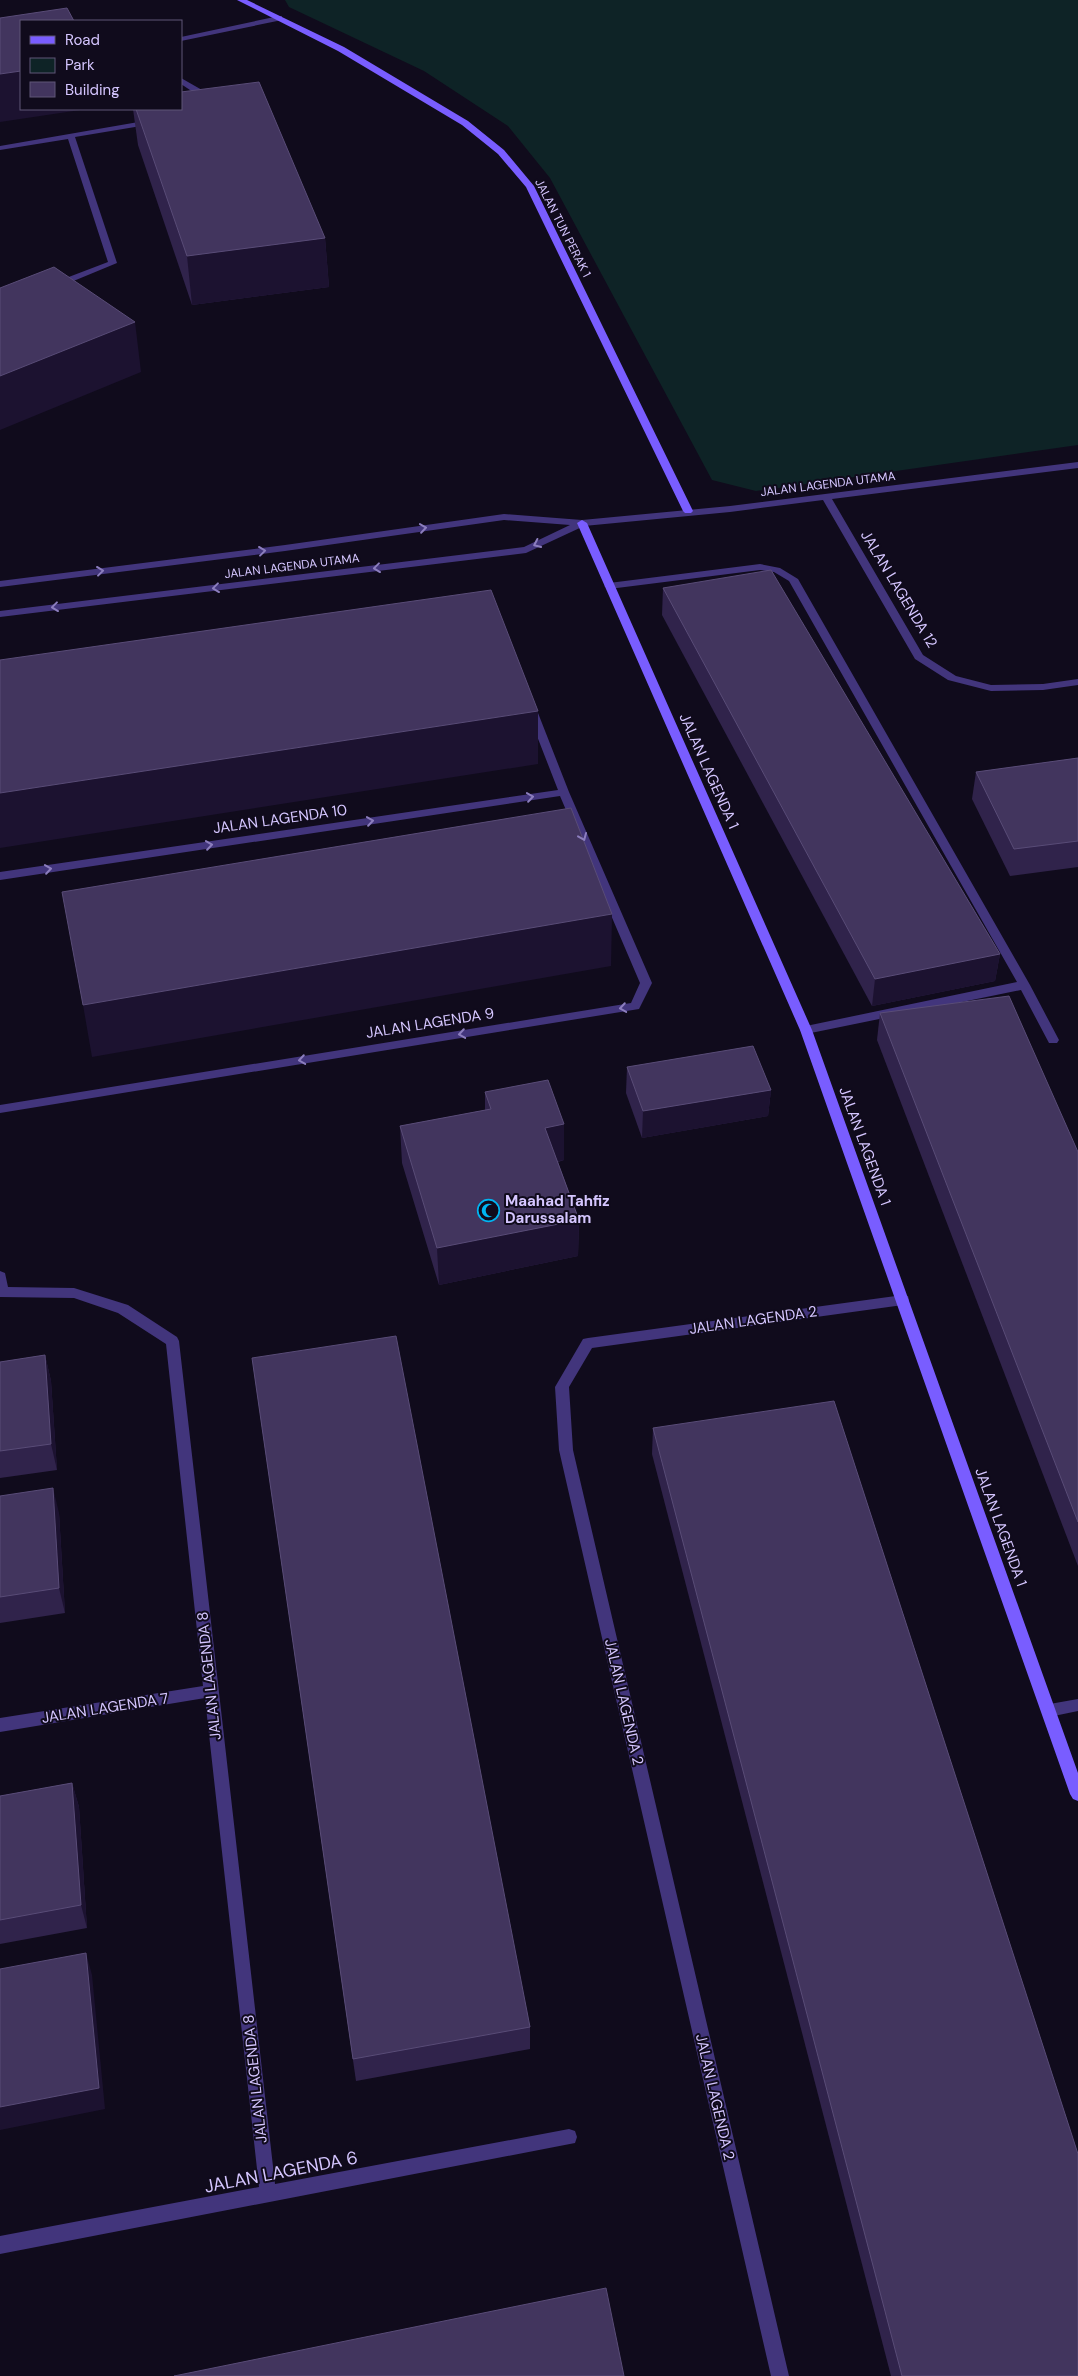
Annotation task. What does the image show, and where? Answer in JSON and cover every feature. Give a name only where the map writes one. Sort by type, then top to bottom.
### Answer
[{"type":"street","name":"JALAN TUN PERAK 1","points":[[241,0],[341,49],[465,123],[500,152],[530,186],[688,511]]},
{"type":"street","points":[[182,39],[279,18]]},
{"type":"street","points":[[182,81],[199,92],[208,106],[201,109]]},
{"type":"street","points":[[0,148],[159,120]]},
{"type":"street","points":[[44,290],[113,263],[71,136]]},
{"type":"street","name":"JALAN LAGENDA UTAMA","points":[[0,584],[295,546],[504,516],[582,523],[827,498],[1078,465]]},
{"type":"street","name":"JALAN LAGENDA 12","points":[[827,498],[919,657],[952,678],[991,688],[1043,687],[1078,682]]},
{"type":"street","name":"JALAN LAGENDA UTAMA","points":[[0,614],[526,550],[582,523]]},
{"type":"street","name":"JALAN LAGENDA 1","points":[[582,523],[806,1030],[1078,1794]]},
{"type":"street","points":[[609,586],[760,567],[777,570],[792,579],[1024,985],[1053,1040]]},
{"type":"street","points":[[528,700],[564,792]]},
{"type":"street","name":"JALAN LAGENDA 10","points":[[0,876],[564,792]]},
{"type":"street","name":"JALAN LAGENDA 9","points":[[0,1109],[636,1006],[646,983],[564,792]]},
{"type":"street","points":[[806,1030],[1024,985]]},
{"type":"street","points":[[0,1276],[1,1292]]},
{"type":"street","name":"JALAN LAGENDA 8","points":[[1,1292],[74,1293],[122,1309],[172,1341],[268,2195]]},
{"type":"street","name":"JALAN LAGENDA 2","points":[[780,2376],[566,1450],[562,1387],[588,1342],[903,1300]]},
{"type":"street","name":"JALAN LAGENDA 7","points":[[0,1725],[211,1691]]},
{"type":"street","points":[[1049,1710],[1078,1705]]},
{"type":"street","name":"JALAN LAGENDA 6","points":[[0,2245],[570,2137]]},
{"type":"green space","points":[[285,0],[1078,0],[1078,445],[756,491],[712,480],[550,178],[508,126],[424,71],[289,7]]},
{"type":"building","points":[[67,8],[73,20],[20,20],[20,71],[0,74],[0,18]]},
{"type":"building","points":[[259,82],[325,238],[187,256],[136,110],[182,110],[182,92]]},
{"type":"building","points":[[54,267],[135,322],[0,376],[0,288]]},
{"type":"building","points":[[771,570],[1000,954],[875,979],[663,588]]},
{"type":"building","points":[[491,590],[538,711],[0,793],[0,660]]},
{"type":"building","points":[[1078,758],[1078,841],[1014,849],[976,772]]},
{"type":"building","points":[[571,808],[612,914],[83,1005],[62,892]]},
{"type":"building","points":[[1009,996],[1078,1152],[1078,1522],[880,1013]]},
{"type":"building","points":[[753,1046],[771,1090],[643,1111],[627,1067]]},
{"type":"building","name":"Maahad Tahfiz Darussalam","points":[[548,1080],[564,1124],[545,1128],[579,1220],[437,1248],[400,1126],[491,1109],[485,1092]]},
{"type":"building","points":[[396,1336],[530,2027],[353,2059],[252,1358]]},
{"type":"building","points":[[45,1355],[51,1444],[0,1451],[0,1362]]},
{"type":"building","points":[[834,1401],[1078,2154],[1078,2376],[902,2376],[653,1428]]},
{"type":"building","points":[[53,1488],[59,1588],[0,1597],[0,1496]]},
{"type":"building","points":[[72,1783],[81,1905],[0,1920],[0,1796]]},
{"type":"building","points":[[86,1953],[99,2088],[0,2107],[0,1969]]},
{"type":"building","points":[[606,2288],[624,2376],[174,2376]]},
{"type":"place","name":"Maahad Tahfiz Darussalam","points":[[489,1210]]}]
